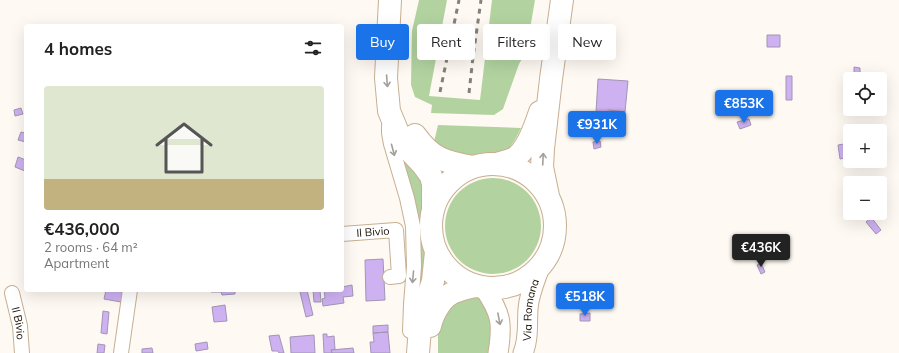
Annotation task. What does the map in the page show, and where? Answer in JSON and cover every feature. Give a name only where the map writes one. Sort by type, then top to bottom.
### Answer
[{"type":"main road","points":[[390,0],[386,78],[390,111],[399,135],[430,176],[433,184],[433,209],[431,224],[432,238],[436,252],[446,267],[460,278],[480,287],[495,304],[500,318],[501,335],[498,353]]},
{"type":"main road","points":[[403,0],[401,28],[401,75],[404,107],[411,130],[424,147],[437,157],[451,163],[472,168]]},
{"type":"main road","points":[[429,353],[428,341],[431,322],[437,307],[444,299],[455,291],[480,287],[500,288],[515,284],[529,277],[540,267],[550,251],[555,233],[554,214],[542,166],[551,79],[562,0]]},
{"type":"main road","points":[[498,164],[514,159],[525,147],[534,128],[551,79]]},
{"type":"main road","points":[[433,209],[442,191],[455,177],[472,168],[485,164],[498,164],[524,172],[536,180],[549,197]]},
{"type":"main road","points":[[418,353],[421,316],[433,282],[436,252]]},
{"type":"main road","name":"Via Romana","points":[[523,353],[526,347],[528,309],[531,293],[540,267]]},
{"type":"street","points":[[390,111],[389,133],[413,226],[414,266],[411,304],[410,353]]},
{"type":"street","name":"Il Bivio","points":[[344,234],[396,230],[399,276],[390,277]]},
{"type":"street","points":[[121,353],[130,292]]},
{"type":"street","name":"Il Bivio","points":[[12,293],[20,326],[22,353]]},
{"type":"green space","points":[[419,0],[447,0],[442,24],[417,24],[417,60],[436,60],[429,96],[480,100],[485,60],[521,60],[503,109],[494,115],[431,113],[432,105],[415,97],[411,85],[412,31]]},
{"type":"green space","points":[[492,0],[535,0],[531,24],[489,24]]},
{"type":"green space","points":[[438,125],[521,128],[512,145],[506,150],[486,156],[464,157],[449,152],[434,142]]},
{"type":"green space","points":[[399,151],[405,151],[427,190],[421,226],[421,237],[426,252],[418,306]]},
{"type":"green space","points":[[493,178],[511,182],[520,186],[527,192],[533,199],[537,208],[541,226],[537,244],[533,253],[527,260],[520,266],[511,270],[493,274],[475,270],[466,266],[459,260],[453,253],[449,244],[445,226],[449,208],[453,199],[459,192],[466,186],[475,182]]},
{"type":"green space","points":[[479,296],[494,323],[489,353],[438,353],[438,328],[455,300]]},
{"type":"building","points":[[767,35],[780,35],[780,47],[767,47]]},
{"type":"building","points":[[854,67],[860,68],[860,72],[854,72]]},
{"type":"building","points":[[786,76],[792,76],[792,100],[786,100]]},
{"type":"building","points":[[598,79],[628,81],[625,112],[608,110],[608,113],[596,112]]},
{"type":"building","points":[[21,108],[23,114],[15,116],[14,110]]},
{"type":"building","points":[[749,119],[751,125],[740,129],[737,122]]},
{"type":"building","points":[[21,132],[24,133],[24,142],[18,140]]},
{"type":"building","points":[[600,141],[601,147],[594,149],[593,142]]},
{"type":"building","points":[[843,144],[843,158],[840,159],[838,145]]},
{"type":"building","points":[[18,157],[24,159],[24,171],[15,167]]},
{"type":"building","points":[[868,220],[873,220],[881,230],[876,234],[866,222]]},
{"type":"building","points":[[383,259],[385,300],[366,301],[365,260]]},
{"type":"building","points":[[761,263],[765,272],[761,274],[757,265]]},
{"type":"building","points":[[352,285],[353,296],[343,297],[344,303],[323,306],[322,299],[325,298],[324,292],[344,292],[344,287]]},
{"type":"building","points":[[106,292],[123,292],[121,302],[104,299]]},
{"type":"building","points":[[221,292],[235,292],[235,294],[222,295]]},
{"type":"building","points":[[300,292],[307,292],[313,315],[306,317]]},
{"type":"building","points":[[313,292],[320,292],[321,302],[314,302]]},
{"type":"building","points":[[225,305],[227,321],[214,322],[212,307]]},
{"type":"building","points":[[103,311],[109,312],[107,334],[101,333]]},
{"type":"building","points":[[590,313],[590,321],[580,321],[580,314]]},
{"type":"building","points":[[388,325],[388,332],[373,333],[373,326]]},
{"type":"building","points":[[388,332],[390,353],[371,353],[370,342],[374,342],[373,333]]},
{"type":"building","points":[[323,334],[327,334],[327,337],[334,336],[335,349],[331,350],[332,353],[324,353]]},
{"type":"building","points":[[279,335],[284,353],[272,351],[269,336]]},
{"type":"building","points":[[314,335],[315,353],[291,353],[290,337]]},
{"type":"building","points":[[207,342],[208,349],[196,351],[195,344]]},
{"type":"building","points":[[98,344],[105,345],[104,353],[97,353]]},
{"type":"building","points":[[152,348],[153,353],[142,353],[142,349]]},
{"type":"building","points":[[353,348],[354,353],[332,353],[331,350]]},
{"type":"railway","points":[[440,92],[459,0]]},
{"type":"railway","points":[[469,93],[481,0]]}]
